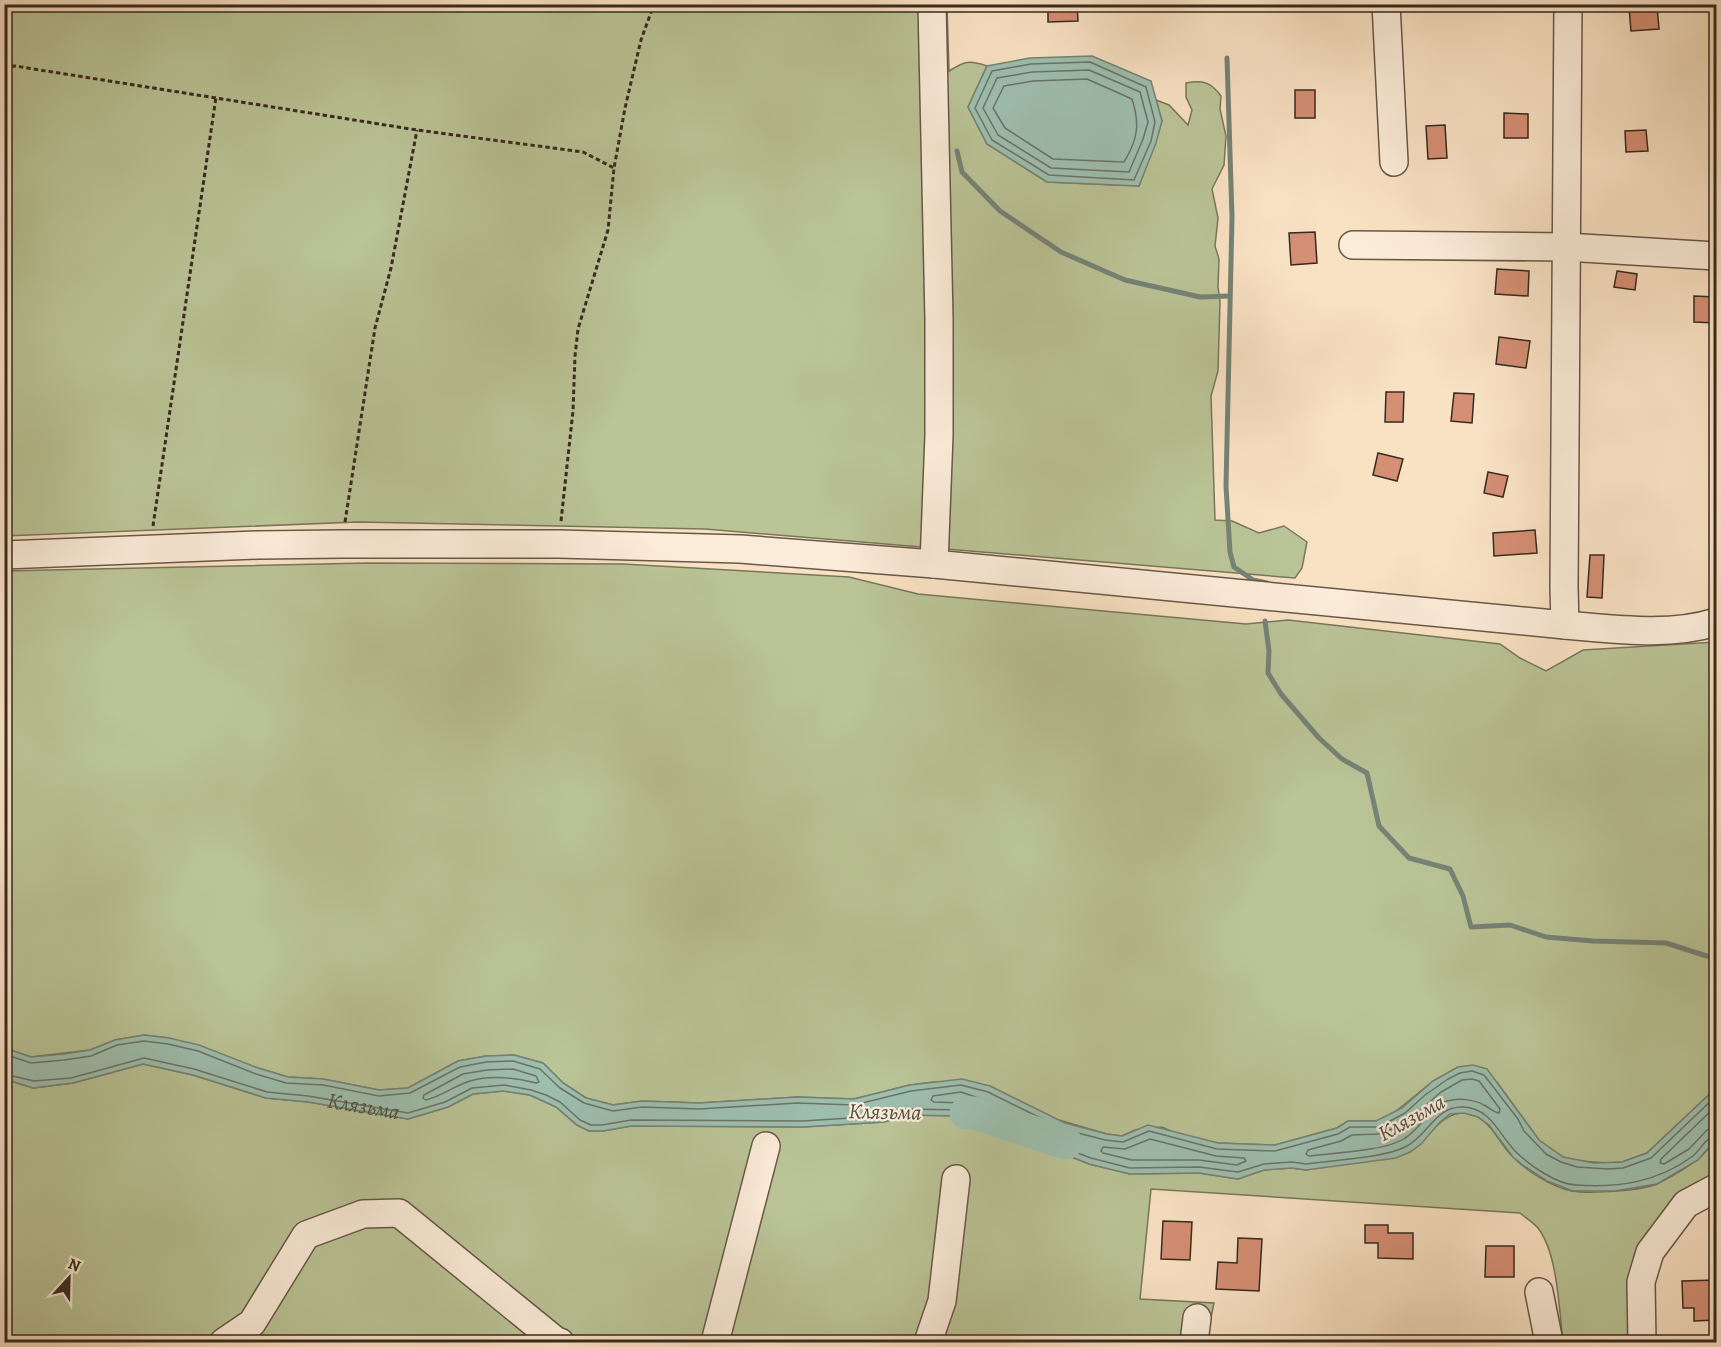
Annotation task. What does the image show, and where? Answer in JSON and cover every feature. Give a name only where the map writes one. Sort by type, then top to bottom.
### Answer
[{"type":"street","points":[[932,4],[939,331],[939,435],[934,564]]},
{"type":"street","points":[[1386,4],[1394,162]]},
{"type":"street","points":[[1565,625],[1568,4]]},
{"type":"street","points":[[1353,245],[1566,247],[1716,256]]},
{"type":"street","points":[[4,555],[341,544],[559,544],[740,549],[934,564],[1642,631],[1703,626],[1716,622]]},
{"type":"street","points":[[715,1342],[766,1146]]},
{"type":"street","points":[[928,1342],[942,1301],[956,1179]]},
{"type":"street","points":[[1642,1342],[1641,1282],[1650,1252],[1686,1204],[1716,1188]]},
{"type":"street","points":[[224,1342],[252,1323],[306,1234],[363,1214],[399,1213],[560,1342]]},
{"type":"street","points":[[1539,1292],[1549,1342]]},
{"type":"path","points":[[559,544],[573,411],[574,356],[578,329],[608,230],[625,108],[638,52],[654,4]]},
{"type":"path","points":[[4,67],[15,66],[417,130],[583,152],[615,168]]},
{"type":"path","points":[[150,549],[216,97]]},
{"type":"path","points":[[341,544],[375,328],[391,268],[417,130]]},
{"type":"shaded area","points":[[4,5],[947,5],[949,71],[967,63],[987,66],[968,107],[987,144],[1047,182],[1139,186],[1162,121],[1156,100],[1169,105],[1188,125],[1192,110],[1186,97],[1186,83],[1206,83],[1221,96],[1220,109],[1226,136],[1224,165],[1212,189],[1218,218],[1215,246],[1219,259],[1220,301],[1218,371],[1211,396],[1215,520],[1232,521],[1259,533],[1284,526],[1307,542],[1302,568],[1295,578],[705,529],[358,522],[5,536]]},
{"type":"shaded area","points":[[367,563],[623,564],[849,577],[918,594],[1246,624],[1288,620],[1500,644],[1520,658],[1546,671],[1583,650],[1716,642],[1716,1088],[1647,1153],[1622,1162],[1608,1163],[1579,1161],[1563,1157],[1539,1140],[1497,1082],[1458,1067],[1433,1081],[1390,1116],[1376,1121],[1348,1121],[1337,1128],[1275,1145],[1218,1143],[1175,1133],[1162,1127],[1135,1130],[1122,1136],[1107,1134],[1052,1118],[990,1086],[934,1082],[910,1085],[854,1099],[797,1097],[699,1103],[642,1101],[613,1105],[586,1098],[563,1083],[543,1063],[514,1055],[486,1056],[458,1061],[408,1088],[379,1090],[323,1079],[288,1077],[169,1038],[144,1035],[115,1040],[90,1050],[31,1057],[5,1048],[4,571]]},
{"type":"shaded area","points":[[143,1064],[193,1075],[266,1098],[308,1102],[408,1119],[448,1107],[473,1094],[503,1091],[530,1095],[556,1107],[577,1125],[589,1131],[631,1126],[803,1127],[884,1122],[907,1115],[962,1116],[1014,1125],[1028,1131],[1049,1147],[1062,1153],[1089,1164],[1130,1174],[1199,1173],[1238,1179],[1264,1170],[1292,1168],[1306,1170],[1410,1152],[1442,1121],[1464,1113],[1473,1115],[1487,1124],[1507,1151],[1526,1168],[1548,1182],[1572,1191],[1616,1191],[1651,1186],[1694,1162],[1716,1139],[1716,1174],[1673,1203],[1637,1342],[1563,1342],[1554,1267],[1550,1252],[1538,1228],[1520,1213],[1151,1189],[1140,1299],[1214,1303],[1206,1342],[5,1342],[4,1079],[33,1088],[73,1083]]},
{"type":"water","points":[[1092,56],[1151,81],[1162,121],[1139,186],[1047,182],[987,144],[968,107],[987,66],[1030,58]]},
{"type":"water","points":[[144,1035],[199,1045],[288,1077],[323,1079],[379,1090],[408,1088],[458,1061],[486,1056],[514,1055],[543,1063],[563,1083],[586,1098],[613,1105],[642,1101],[699,1103],[797,1097],[854,1099],[910,1085],[962,1079],[990,1086],[1065,1123],[1107,1134],[1122,1136],[1148,1125],[1218,1143],[1275,1145],[1337,1128],[1348,1121],[1376,1121],[1402,1108],[1433,1081],[1458,1067],[1473,1065],[1487,1069],[1539,1140],[1563,1157],[1594,1163],[1622,1162],[1647,1153],[1716,1088],[1716,1139],[1698,1160],[1657,1184],[1615,1191],[1573,1191],[1547,1181],[1524,1166],[1513,1157],[1489,1125],[1478,1117],[1464,1113],[1450,1114],[1421,1144],[1396,1158],[1306,1170],[1292,1168],[1264,1170],[1238,1179],[1199,1173],[1130,1174],[1089,1164],[1062,1153],[1049,1147],[1028,1131],[1014,1125],[962,1116],[907,1115],[884,1122],[803,1127],[631,1126],[589,1131],[577,1125],[556,1107],[530,1095],[503,1091],[473,1094],[448,1107],[408,1119],[308,1102],[266,1098],[193,1075],[143,1064],[73,1083],[33,1088],[5,1079],[5,1048],[31,1057],[64,1054],[90,1050],[115,1040]]},
{"type":"building","points":[[1048,4],[1077,4],[1078,21],[1048,22]]},
{"type":"building","points":[[1657,6],[1659,29],[1631,31],[1629,7]]},
{"type":"building","points":[[1295,90],[1315,90],[1315,118],[1295,118]]},
{"type":"building","points":[[1504,113],[1528,114],[1528,138],[1504,138]]},
{"type":"building","points":[[1445,125],[1447,158],[1428,159],[1426,126]]},
{"type":"building","points":[[1646,130],[1648,151],[1626,152],[1625,131]]},
{"type":"building","points":[[1315,232],[1317,263],[1291,265],[1289,233]]},
{"type":"building","points":[[1497,269],[1529,271],[1528,296],[1495,294]]},
{"type":"building","points":[[1617,271],[1637,274],[1635,290],[1614,287]]},
{"type":"building","points":[[1694,296],[1716,297],[1716,323],[1694,322]]},
{"type":"building","points":[[1499,337],[1530,341],[1526,368],[1496,364]]},
{"type":"building","points":[[1386,392],[1404,392],[1403,422],[1385,422]]},
{"type":"building","points":[[1454,393],[1474,394],[1472,423],[1451,421]]},
{"type":"building","points":[[1378,453],[1403,459],[1397,481],[1373,475]]},
{"type":"building","points":[[1488,472],[1508,476],[1503,497],[1484,493]]},
{"type":"building","points":[[1535,530],[1537,553],[1494,556],[1493,533]]},
{"type":"building","points":[[1590,555],[1604,555],[1602,598],[1587,597]]},
{"type":"building","points":[[1163,1221],[1192,1222],[1190,1260],[1161,1259]]},
{"type":"building","points":[[1365,1225],[1388,1225],[1388,1233],[1413,1233],[1413,1259],[1378,1258],[1378,1243],[1365,1243]]},
{"type":"building","points":[[1238,1238],[1262,1239],[1259,1291],[1216,1289],[1218,1262],[1237,1263]]},
{"type":"building","points":[[1486,1246],[1514,1246],[1514,1277],[1485,1277]]},
{"type":"building","points":[[1716,1280],[1716,1320],[1694,1321],[1694,1308],[1683,1308],[1682,1281]]},
{"type":"waterway","points":[[1227,58],[1232,217],[1226,486],[1230,552],[1234,567],[1253,580],[1267,583]]},
{"type":"waterway","points":[[957,151],[962,172],[1000,211],[1061,252],[1125,280],[1200,297],[1229,296]]},
{"type":"waterway","points":[[1265,621],[1269,651],[1268,673],[1281,694],[1319,738],[1342,759],[1367,773],[1379,826],[1409,858],[1450,869],[1463,896],[1471,927],[1510,925],[1546,937],[1666,943],[1716,959]]},
{"type":"waterway","name":"Клязьма","points":[[966,1113],[974,1113],[1066,1143]]}]
